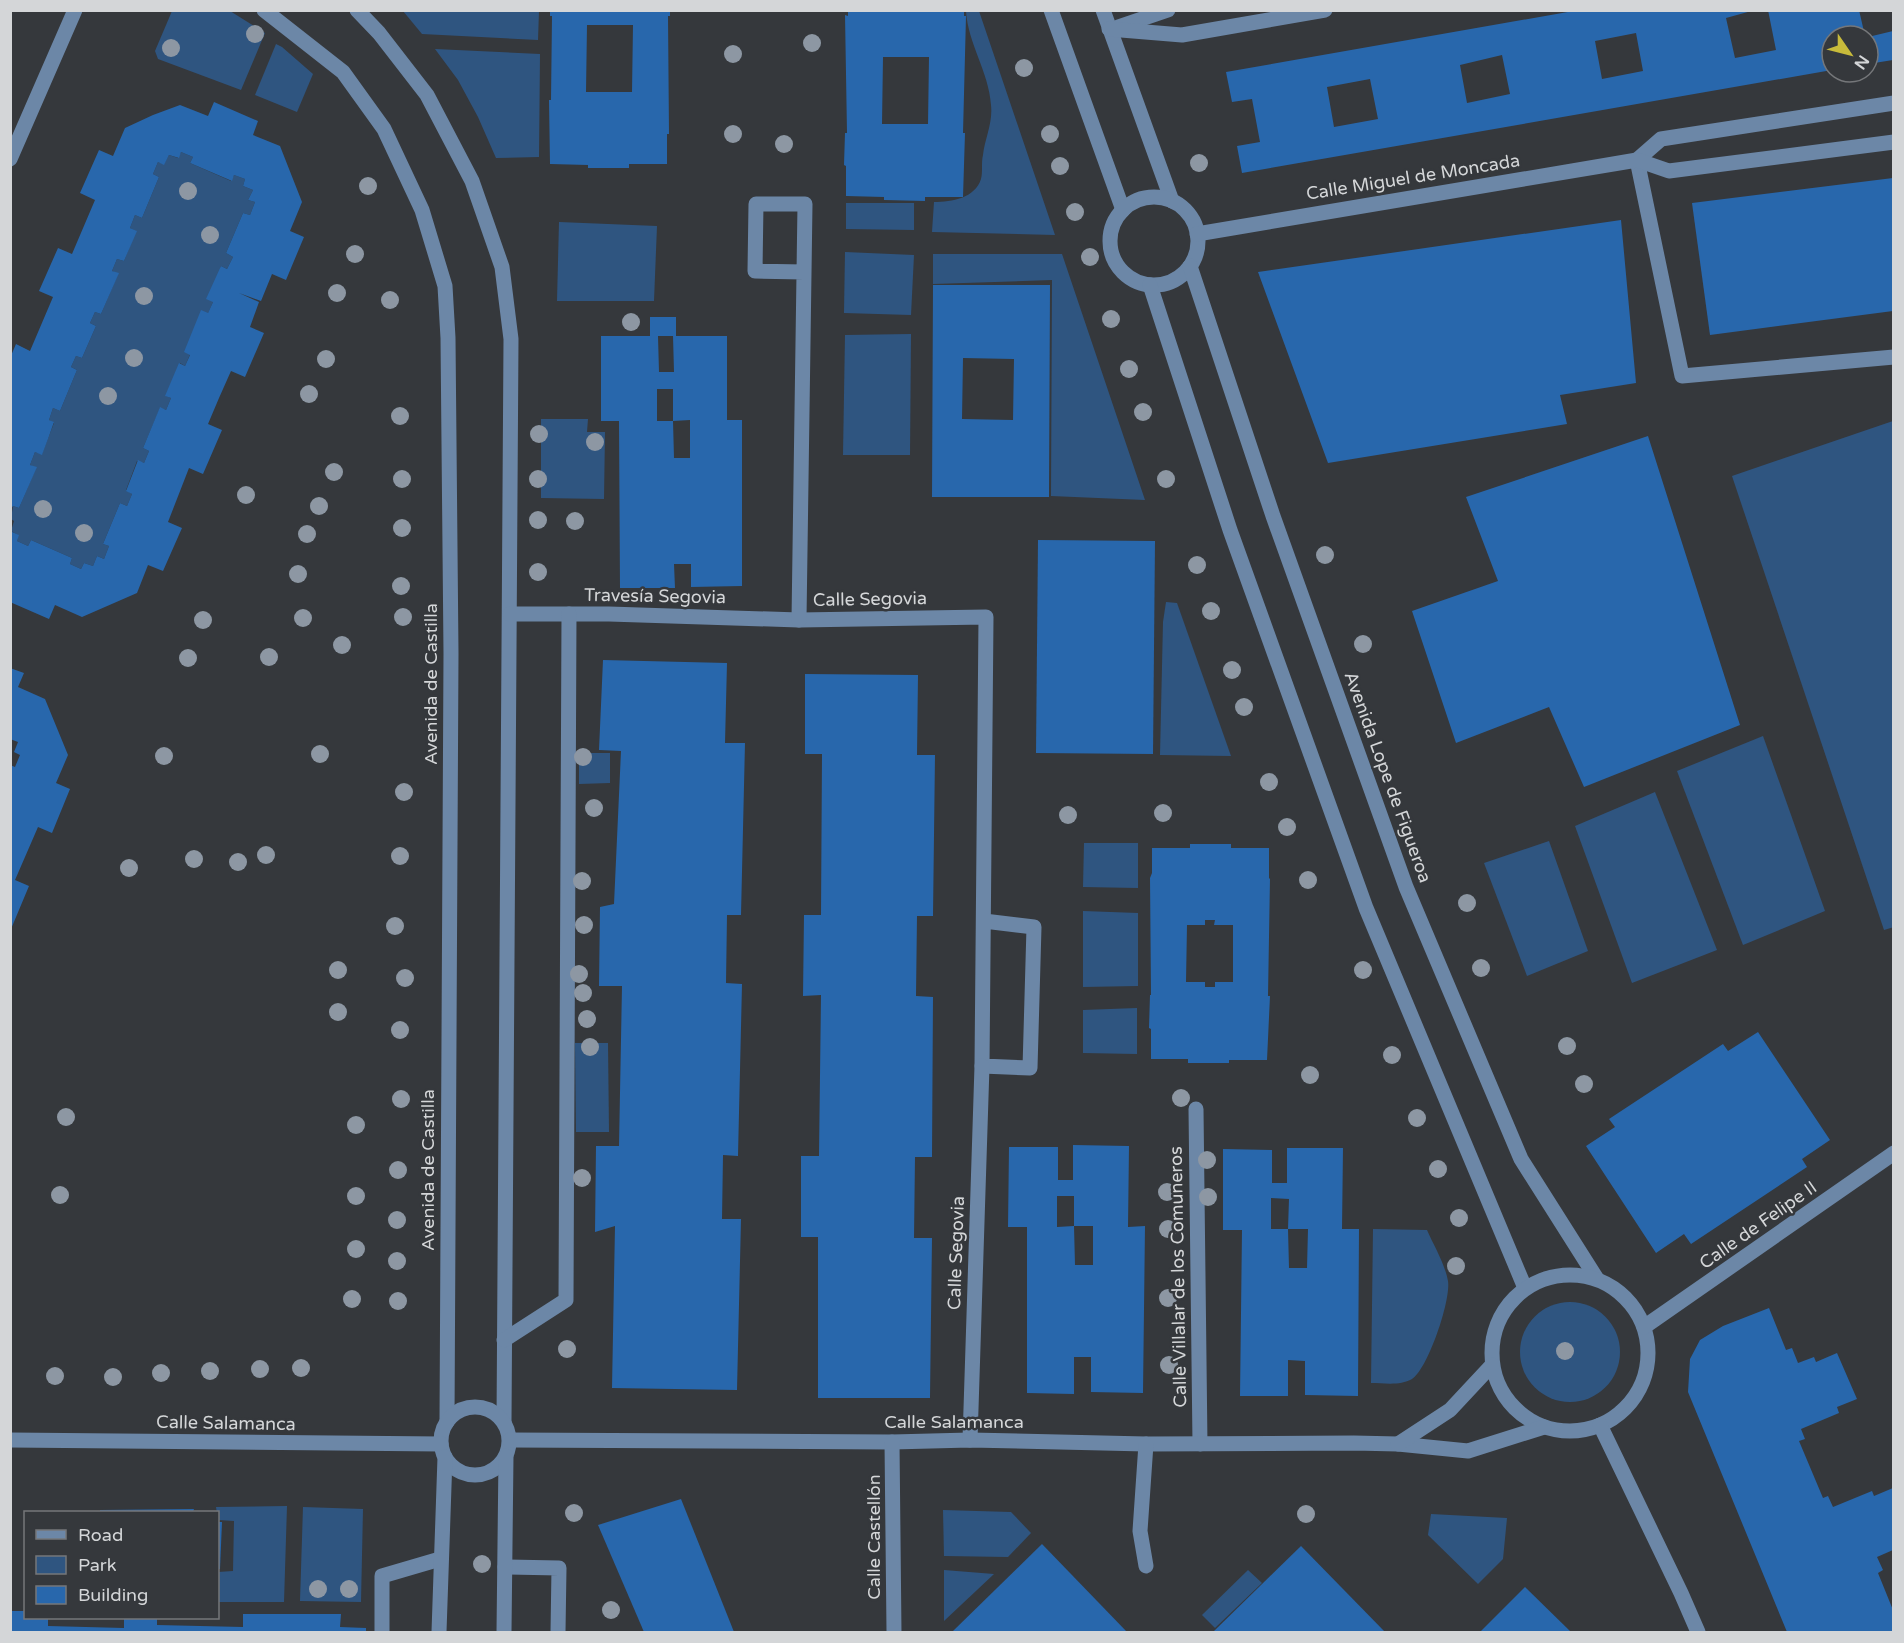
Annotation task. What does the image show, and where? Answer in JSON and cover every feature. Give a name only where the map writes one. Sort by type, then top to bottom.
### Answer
[{"type":"street","points":[[10,159],[75,10]]},
{"type":"street","name":"Avenida de Castilla","points":[[264,10],[343,72],[384,129],[422,210],[445,286],[448,338],[451,642],[447,1422],[442,1433],[439,1632]]},
{"type":"street","points":[[357,10],[380,33],[427,95],[472,181],[502,267],[510,339],[504,1422]]},
{"type":"street","points":[[1051,10],[1123,210]]},
{"type":"street","points":[[1103,10],[1172,201]]},
{"type":"street","points":[[1109,29],[1168,10]]},
{"type":"street","points":[[1109,29],[1182,35],[1325,10]]},
{"type":"street","points":[[1893,103],[1661,139],[1636,160],[1682,376],[1893,357]]},
{"type":"street","name":"Calle Miguel de Moncada","points":[[1197,234],[1636,160],[1669,171],[1893,142]]},
{"type":"street","points":[[1158,197],[1172,201],[1185,210],[1194,222],[1197,234],[1196,253],[1190,266],[1179,278],[1165,284],[1150,285],[1135,282],[1122,273],[1113,260],[1110,245],[1111,230],[1117,216],[1142,198],[1158,197]]},
{"type":"street","name":"Calle Segovia","points":[[804,272],[754,271],[756,204],[805,204],[799,620],[986,617],[982,1066],[970,1440]]},
{"type":"street","name":"Avenida Lope de Figueroa","points":[[1190,266],[1274,516],[1406,887],[1521,1159],[1597,1279]]},
{"type":"street","points":[[1150,285],[1226,519],[1366,908],[1525,1288]]},
{"type":"street","name":"Travesía Segovia","points":[[510,614],[799,620]]},
{"type":"street","points":[[504,1341],[567,1300],[569,614]]},
{"type":"street","points":[[982,1066],[1030,1068],[1034,927],[984,921]]},
{"type":"street","name":"Calle Villalar de los Comuneros","points":[[1196,1109],[1200,1444]]},
{"type":"street","name":"Calle de Felipe II","points":[[1644,1327],[1893,1153]]},
{"type":"street","points":[[1573,1274],[1597,1279],[1618,1290],[1634,1307],[1644,1327],[1648,1351],[1645,1374],[1636,1395],[1620,1413],[1600,1425],[1582,1430],[1563,1431],[1544,1427],[1525,1418],[1509,1404],[1498,1386],[1492,1365],[1491,1343],[1497,1322],[1509,1303],[1525,1288],[1548,1277],[1573,1274]]},
{"type":"street","points":[[1398,1444],[1450,1410],[1492,1365]]},
{"type":"street","points":[[447,1422],[461,1410],[479,1407],[498,1414],[504,1422],[510,1440],[506,1456],[504,1632]]},
{"type":"street","points":[[1600,1425],[1698,1632]]},
{"type":"street","name":"Calle Salamanca","points":[[510,1440],[892,1442],[970,1440],[1146,1444],[1398,1444],[1468,1451],[1544,1427]]},
{"type":"street","name":"Calle Salamanca","points":[[10,1440],[443,1450]]},
{"type":"street","name":"Calle Castellón","points":[[892,1442],[894,1632]]},
{"type":"street","points":[[1146,1444],[1140,1531],[1146,1566]]},
{"type":"street","points":[[443,1450],[458,1471],[475,1475],[493,1470],[506,1456]]},
{"type":"street","points":[[382,1632],[382,1576],[440,1559]]},
{"type":"street","points":[[505,1567],[559,1568],[558,1632]]},
{"type":"green space","points":[[172,11],[230,11],[265,33],[241,90],[158,59],[155,51]]},
{"type":"green space","points":[[403,11],[539,11],[538,40],[422,34]]},
{"type":"green space","points":[[966,11],[979,11],[1055,235],[932,232],[934,202],[962,198],[974,191],[978,185],[982,176],[982,158],[991,118],[987,81],[970,35]]},
{"type":"green space","points":[[276,44],[313,74],[297,112],[255,95]]},
{"type":"green space","points":[[435,49],[540,54],[539,157],[496,158],[458,80]]},
{"type":"green space","points":[[181,152],[193,157],[190,163],[231,181],[234,175],[245,179],[243,186],[253,190],[248,200],[255,202],[250,215],[243,213],[226,253],[233,257],[227,269],[221,266],[213,302],[185,366],[180,363],[166,396],[171,398],[166,410],[160,408],[143,448],[149,451],[144,463],[137,461],[126,490],[132,494],[127,506],[120,503],[103,544],[109,546],[104,559],[97,556],[93,566],[84,563],[81,569],[70,564],[72,558],[31,540],[28,546],[17,541],[18,535],[11,531],[14,521],[11,519],[13,506],[19,508],[36,468],[30,465],[35,452],[42,454],[54,423],[49,420],[53,408],[60,411],[77,370],[71,367],[76,356],[82,358],[96,326],[90,323],[95,312],[101,314],[118,274],[112,271],[117,259],[124,261],[136,231],[130,228],[135,215],[142,218],[159,177],[153,174],[158,162],[164,164],[169,155],[178,158]]},
{"type":"green space","points":[[846,203],[914,203],[914,230],[846,229]]},
{"type":"green space","points":[[559,222],[657,226],[654,301],[557,301]]},
{"type":"green space","points":[[845,252],[914,255],[911,315],[844,313]]},
{"type":"green space","points":[[933,254],[1062,254],[1145,500],[1051,496],[1052,280],[933,284]]},
{"type":"green space","points":[[911,334],[910,455],[843,455],[845,335]]},
{"type":"green space","points":[[541,419],[588,419],[587,432],[605,432],[604,499],[541,498]]},
{"type":"green space","points":[[1893,421],[1894,927],[1884,930],[1732,476]]},
{"type":"green space","points":[[1166,602],[1177,603],[1231,756],[1160,755],[1163,622]]},
{"type":"green space","points":[[1763,736],[1825,911],[1743,945],[1677,771]]},
{"type":"green space","points":[[579,753],[610,753],[610,783],[579,784]]},
{"type":"green space","points":[[1655,792],[1717,950],[1632,983],[1575,826]]},
{"type":"green space","points":[[1549,841],[1588,951],[1527,976],[1484,863]]},
{"type":"green space","points":[[1084,843],[1138,843],[1138,888],[1083,887]]},
{"type":"green space","points":[[1083,911],[1138,913],[1138,986],[1083,987]]},
{"type":"green space","points":[[1137,1008],[1137,1054],[1083,1053],[1083,1010]]},
{"type":"green space","points":[[575,1043],[608,1043],[609,1132],[576,1132]]},
{"type":"green space","points":[[1373,1229],[1427,1230],[1447,1275],[1446,1303],[1431,1349],[1418,1373],[1412,1379],[1402,1383],[1371,1383]]},
{"type":"green space","points":[[1570,1302],[1589,1306],[1605,1317],[1616,1333],[1620,1352],[1616,1371],[1605,1387],[1589,1398],[1570,1402],[1551,1398],[1535,1387],[1524,1371],[1520,1352],[1524,1333],[1535,1317],[1551,1306]]},
{"type":"green space","points":[[287,1506],[284,1602],[219,1602],[219,1572],[233,1571],[234,1521],[219,1520],[219,1511],[217,1511],[216,1507]]},
{"type":"green space","points":[[303,1507],[363,1509],[361,1602],[300,1601]]},
{"type":"green space","points":[[943,1510],[1011,1512],[1031,1533],[1008,1557],[944,1556]]},
{"type":"green space","points":[[1431,1514],[1507,1518],[1503,1559],[1478,1584],[1428,1535]]},
{"type":"green space","points":[[944,1570],[994,1574],[944,1621]]},
{"type":"green space","points":[[1248,1570],[1262,1583],[1215,1628],[1202,1615]]},
{"type":"building","points":[[550,10],[670,10],[670,16],[668,16],[667,164],[629,164],[629,168],[588,168],[588,165],[550,164],[549,100],[551,100],[552,16],[550,16]],"holes":[[[587,25],[633,25],[632,92],[586,92]]]},
{"type":"building","points":[[848,10],[964,10],[964,16],[966,16],[963,197],[925,197],[925,201],[846,196],[846,166],[844,165],[845,133],[847,133],[845,15],[848,16]],"holes":[[[883,57],[929,57],[928,124],[882,124]]]},
{"type":"building","points":[[1579,10],[1755,10],[1726,18],[1735,58],[1776,50],[1768,10],[1859,10],[1862,24],[1820,24],[1820,72],[1242,173],[1237,146],[1260,142],[1252,99],[1232,102],[1226,72]],"holes":[[[1636,33],[1643,71],[1602,79],[1595,41]],[[1502,55],[1510,94],[1467,103],[1460,65]],[[1370,79],[1378,119],[1334,127],[1327,87]]]},
{"type":"building","points":[[1893,31],[1893,60],[1880,62],[1880,34]]},
{"type":"building","points":[[214,102],[258,121],[253,135],[280,146],[302,202],[290,231],[304,237],[286,280],[272,274],[261,301],[239,293],[259,302],[250,327],[264,333],[245,377],[231,371],[219,398],[208,424],[222,430],[203,474],[189,468],[168,522],[182,528],[163,571],[148,565],[137,593],[82,617],[55,605],[49,619],[10,602],[10,531],[19,535],[17,541],[28,546],[31,540],[72,558],[70,564],[81,569],[84,563],[93,566],[97,556],[104,559],[109,546],[103,544],[120,503],[127,506],[132,494],[126,491],[138,460],[144,463],[149,451],[143,448],[160,407],[166,410],[171,398],[165,396],[179,363],[185,366],[190,355],[184,352],[201,310],[208,313],[213,302],[206,299],[221,266],[227,269],[233,257],[226,253],[243,213],[250,215],[255,202],[248,200],[253,190],[243,186],[245,179],[234,175],[232,181],[190,163],[193,157],[181,152],[179,158],[169,155],[164,165],[158,162],[153,174],[159,177],[142,218],[135,215],[130,228],[137,231],[124,261],[117,259],[112,271],[119,273],[101,314],[95,312],[90,323],[96,326],[82,358],[76,356],[71,367],[77,370],[60,411],[53,408],[49,420],[54,422],[42,455],[35,452],[30,465],[37,467],[19,508],[13,506],[10,511],[10,358],[16,344],[30,351],[53,297],[39,291],[58,248],[72,254],[95,200],[80,193],[99,150],[113,156],[125,128],[153,115],[180,105],[208,116]]},
{"type":"building","points":[[1893,178],[1893,311],[1710,335],[1692,203]]},
{"type":"building","points":[[1621,220],[1636,383],[1560,395],[1567,424],[1328,463],[1258,272]]},
{"type":"building","points":[[933,285],[1050,285],[1049,497],[932,497]],"holes":[[[963,358],[1014,359],[1013,420],[962,419]]]},
{"type":"building","points":[[650,317],[676,317],[676,336],[727,336],[727,420],[742,420],[742,586],[691,587],[691,564],[674,564],[675,588],[620,588],[619,421],[601,421],[601,336],[650,336]],"holes":[[[658,336],[673,336],[674,372],[659,372]],[[657,389],[673,389],[673,421],[657,421]],[[690,420],[690,458],[674,458],[673,421]]]},
{"type":"building","points":[[1648,436],[1740,725],[1584,787],[1549,707],[1456,743],[1412,611],[1498,581],[1466,497]]},
{"type":"building","points":[[1038,540],[1155,541],[1153,754],[1036,753]]},
{"type":"building","points":[[603,660],[727,663],[725,743],[745,743],[741,915],[727,915],[726,983],[742,984],[738,1156],[723,1155],[722,1219],[741,1219],[737,1390],[612,1388],[615,1226],[595,1232],[596,1146],[619,1146],[622,986],[599,986],[600,907],[614,904],[621,751],[599,750]]},
{"type":"building","points":[[10,668],[24,673],[18,687],[45,699],[68,755],[56,783],[70,789],[52,833],[38,827],[15,880],[29,886],[11,929],[10,765],[15,767],[20,755],[14,752],[18,742],[10,739]]},
{"type":"building","points":[[805,674],[918,675],[917,755],[935,755],[933,916],[917,916],[916,996],[933,997],[932,1157],[915,1157],[914,1238],[932,1238],[930,1398],[818,1398],[818,1237],[801,1237],[801,1156],[819,1156],[821,995],[803,996],[804,915],[821,915],[822,754],[805,754]]},
{"type":"building","points":[[1190,844],[1231,844],[1231,848],[1269,848],[1268,996],[1270,996],[1267,1060],[1188,1063],[1188,1059],[1151,1059],[1151,1029],[1149,1028],[1152,848],[1190,848]],"holes":[[[1205,920],[1215,920],[1214,925],[1233,925],[1233,982],[1215,982],[1215,987],[1205,987],[1205,982],[1186,982],[1187,925],[1205,925]]]},
{"type":"building","points":[[1758,1032],[1830,1140],[1802,1159],[1807,1167],[1691,1244],[1684,1234],[1656,1253],[1586,1146],[1615,1127],[1609,1119],[1723,1044],[1728,1051]]},
{"type":"building","points":[[1073,1145],[1129,1146],[1128,1227],[1145,1226],[1143,1393],[1091,1392],[1091,1357],[1074,1357],[1074,1394],[1027,1393],[1027,1227],[1008,1227],[1009,1147],[1058,1147],[1058,1180],[1073,1180]],"holes":[[[1057,1196],[1074,1196],[1074,1226],[1057,1227]],[[1074,1226],[1093,1226],[1093,1265],[1075,1265]]]},
{"type":"building","points":[[1287,1148],[1343,1148],[1342,1229],[1359,1229],[1358,1396],[1305,1395],[1305,1361],[1288,1360],[1288,1396],[1240,1396],[1242,1230],[1223,1230],[1223,1149],[1272,1150],[1272,1183],[1287,1183]],"holes":[[[1271,1198],[1289,1199],[1288,1229],[1271,1229]],[[1288,1229],[1308,1229],[1307,1268],[1289,1268]]]},
{"type":"building","points":[[1769,1308],[1786,1350],[1792,1348],[1798,1363],[1814,1357],[1816,1362],[1837,1353],[1857,1399],[1837,1407],[1839,1413],[1801,1429],[1805,1439],[1799,1441],[1823,1498],[1828,1496],[1833,1507],[1872,1491],[1874,1496],[1893,1488],[1893,1550],[1877,1557],[1883,1570],[1878,1573],[1893,1610],[1893,1632],[1787,1632],[1688,1392],[1690,1359],[1700,1340],[1723,1326]]},
{"type":"building","points":[[681,1499],[734,1632],[644,1632],[598,1525]]},
{"type":"building","points":[[194,1509],[193,1511],[100,1510]]},
{"type":"building","points":[[219,1522],[222,1522],[220,1569]]},
{"type":"building","points":[[1042,1544],[1127,1632],[953,1631]]},
{"type":"building","points":[[1301,1546],[1385,1632],[1213,1632]]},
{"type":"building","points":[[1525,1587],[1571,1632],[1480,1632]]},
{"type":"building","points":[[10,1611],[24,1611],[24,1619],[48,1619],[48,1626],[124,1628],[124,1619],[157,1619],[157,1625],[243,1627],[243,1614],[341,1614],[340,1627],[366,1628],[366,1632],[10,1632]]}]
